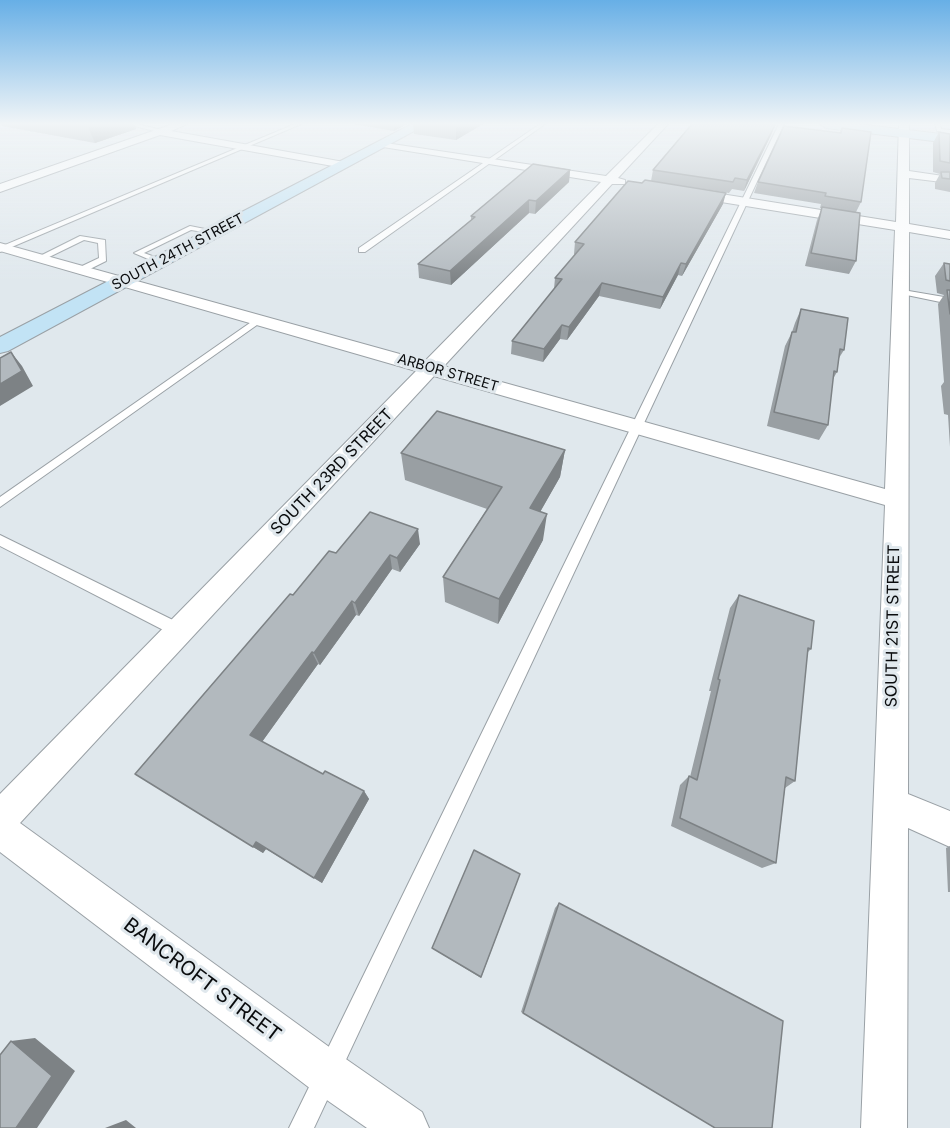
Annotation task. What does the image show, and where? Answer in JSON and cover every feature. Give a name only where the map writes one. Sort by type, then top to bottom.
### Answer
[{"type":"main road","name":"SOUTH 24TH STREET","points":[[0,346],[322,177]]},
{"type":"street","points":[[0,188],[32,177]]},
{"type":"street","points":[[588,177],[621,182]]},
{"type":"street","name":"SOUTH 23RD STREET","points":[[0,819],[431,369],[625,177]]},
{"type":"street","name":"SOUTH 21ST STREET","points":[[884,1128],[903,177]]},
{"type":"street","points":[[924,177],[950,180]]},
{"type":"street","points":[[677,191],[950,235]]},
{"type":"street","name":"ARBOR STREET","points":[[2,248],[895,500]]},
{"type":"street","points":[[889,803],[950,829]]},
{"type":"street","name":"BANCROFT STREET","points":[[0,831],[327,1073],[406,1128]]},
{"type":"lane","points":[[2,248],[174,177]]},
{"type":"lane","points":[[362,250],[468,177]]},
{"type":"lane","points":[[301,1128],[757,177]]},
{"type":"lane","points":[[40,258],[83,238],[102,242],[103,259],[81,270]]},
{"type":"lane","points":[[900,291],[950,301]]},
{"type":"lane","points":[[0,503],[260,320]]},
{"type":"lane","points":[[0,540],[180,631]]},
{"type":"building","points":[[518,177],[563,177],[536,201],[529,200],[450,271],[418,264],[475,217],[471,216]]},
{"type":"building","points":[[697,177],[749,177],[747,180],[735,178],[733,182]]},
{"type":"building","points":[[760,177],[865,177],[861,202],[825,196],[826,193],[758,182]]},
{"type":"building","points":[[645,180],[726,193],[686,264],[681,263],[663,297],[602,283],[569,327],[562,325],[544,349],[512,341],[562,279],[555,278],[584,244],[575,242],[628,181],[642,183]]},
{"type":"building","points":[[822,207],[860,213],[856,261],[811,253]]},
{"type":"building","points":[[944,263],[950,264],[950,281],[946,280]]},
{"type":"building","points":[[947,290],[950,290],[950,314]]},
{"type":"building","points":[[801,309],[848,318],[844,350],[840,349],[837,372],[834,371],[828,425],[774,412],[792,332],[796,332]]},
{"type":"building","points":[[11,352],[22,371],[0,384],[0,358]]},
{"type":"building","points":[[437,411],[565,450],[530,508],[547,514],[499,599],[443,577],[502,487],[401,453]]},
{"type":"building","points":[[370,512],[418,529],[397,558],[390,555],[355,603],[352,601],[250,735],[323,774],[325,771],[364,791],[314,878],[256,842],[253,847],[135,774],[290,594],[293,595],[329,551],[336,553]]},
{"type":"building","points":[[739,595],[814,621],[811,649],[808,648],[795,781],[786,777],[776,863],[680,818],[689,776],[697,780],[720,680],[718,679]]},
{"type":"building","points":[[474,850],[520,874],[481,977],[432,948]]},
{"type":"building","points":[[559,903],[783,1021],[772,1128],[715,1128],[523,1013]]},
{"type":"building","points":[[11,1041],[52,1076],[16,1128],[0,1128],[0,1055]]}]
